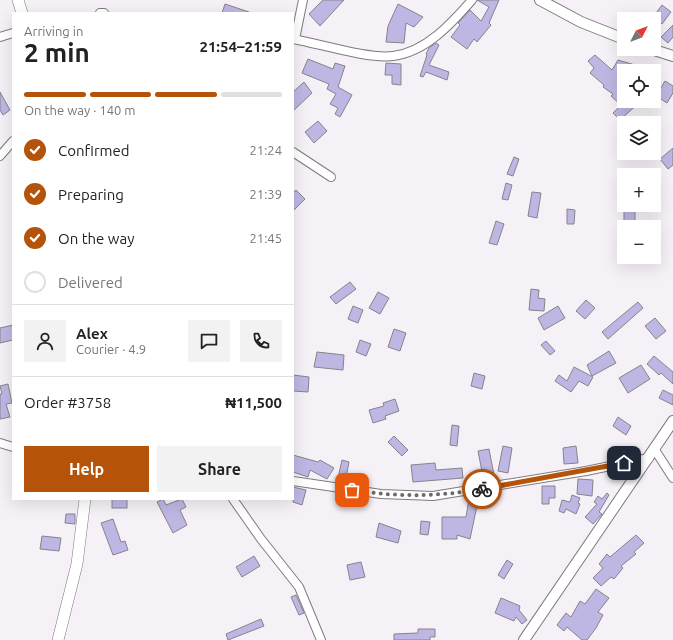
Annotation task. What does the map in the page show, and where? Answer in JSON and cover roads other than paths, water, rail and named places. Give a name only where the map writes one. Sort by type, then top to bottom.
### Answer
[{"type":"main road","points":[[18,0],[22,12]]},
{"type":"main road","points":[[58,640],[77,564],[85,500]]},
{"type":"street","points":[[303,0],[294,39],[366,54],[393,56],[410,51],[442,32],[472,0]]},
{"type":"street","points":[[540,0],[581,22],[617,36]]},
{"type":"street","points":[[0,37],[12,33]]},
{"type":"street","points":[[661,52],[673,56]]},
{"type":"street","points":[[0,156],[12,142]]},
{"type":"street","points":[[294,153],[331,176]]},
{"type":"street","points":[[524,640],[655,450],[673,420]]},
{"type":"street","points":[[0,443],[12,447]]},
{"type":"street","points":[[655,450],[673,478]]},
{"type":"street","points":[[294,481],[381,494],[433,496],[586,471],[649,458]]},
{"type":"street","points":[[234,500],[261,539],[299,586],[321,640]]}]
